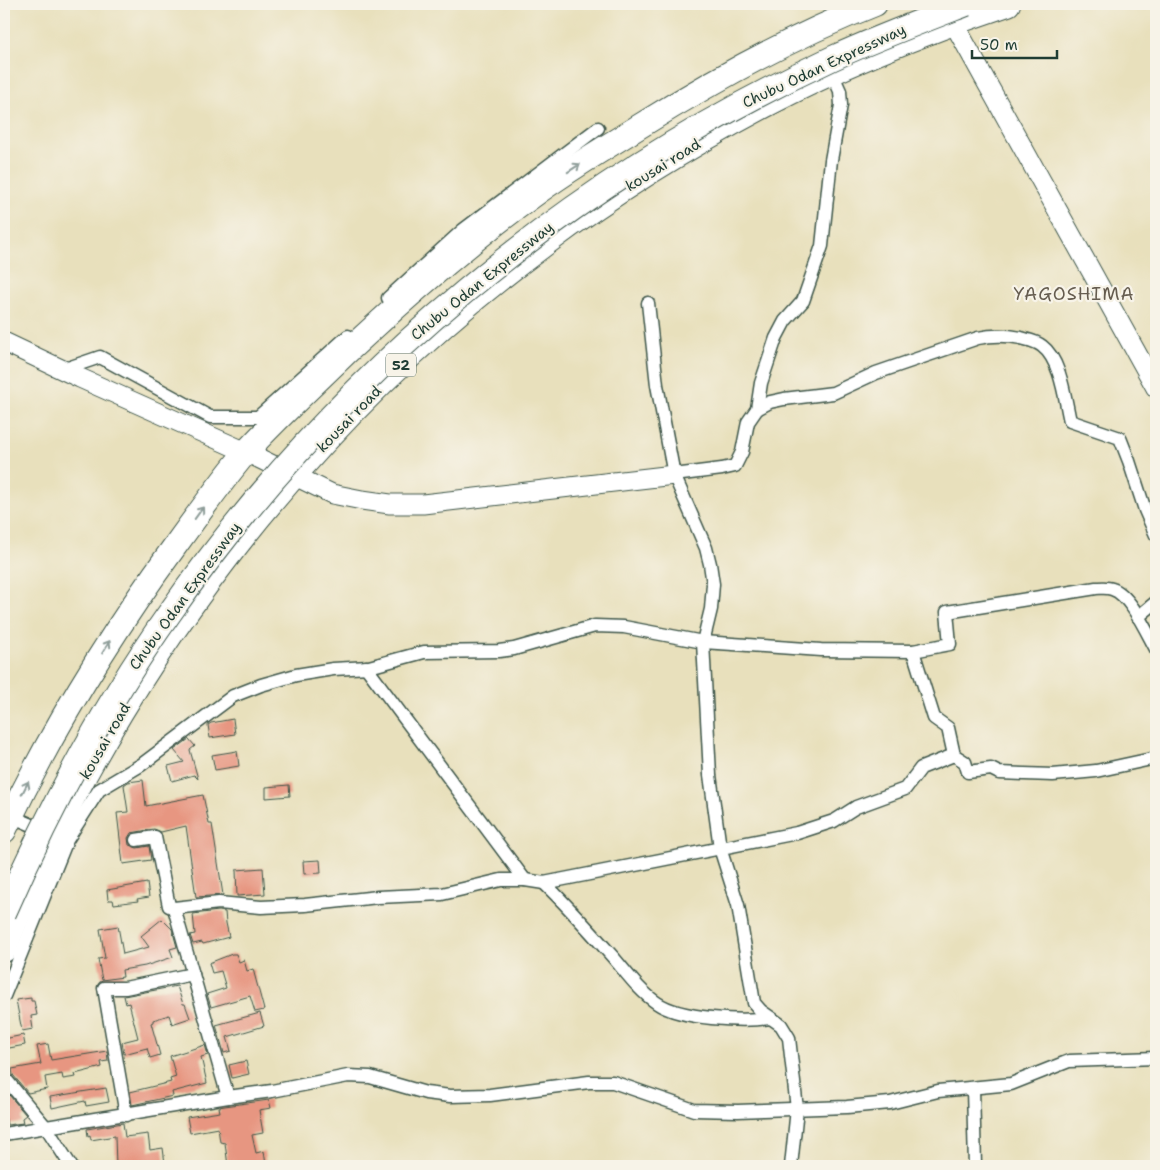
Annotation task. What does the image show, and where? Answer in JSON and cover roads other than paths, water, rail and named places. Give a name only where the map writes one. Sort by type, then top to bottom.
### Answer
[{"type":"highway","points":[[6,821],[115,633],[170,552],[206,504],[246,452],[388,314],[464,248],[534,195],[690,94],[774,49],[875,4]]},
{"type":"highway","name":"kousai road","points":[[4,950],[14,924],[61,837],[102,743],[154,659],[211,580],[295,476],[354,411],[418,349],[481,294],[546,243],[637,180],[700,141],[766,104],[832,73],[954,10],[1008,4]]},
{"type":"highway","name":"Chubu Odan Expressway","points":[[4,913],[46,822],[92,735],[168,614],[210,557],[299,450],[406,342],[519,247],[579,203],[706,124],[834,58],[901,29],[954,10]]},
{"type":"street","points":[[954,10],[1156,388]]},
{"type":"street","points":[[4,342],[246,452],[332,494],[362,500],[390,504],[423,504],[722,470],[735,466],[742,452],[748,422],[757,409],[761,383],[776,338],[785,321],[803,301],[822,246],[831,160],[841,105],[840,91],[832,73]]},
{"type":"street","points":[[62,370],[100,356],[210,417],[258,417],[463,230],[598,128]]},
{"type":"street","points":[[648,303],[658,385],[674,474],[706,548],[713,584],[711,609],[703,642],[710,775],[720,848],[738,905],[754,1002],[770,1018],[781,1025],[789,1038],[797,1109],[791,1166]]},
{"type":"street","points":[[757,409],[770,402],[784,398],[833,393],[876,373],[978,338],[992,335],[1031,340],[1043,346],[1059,371],[1070,421],[1120,438],[1145,510],[1156,535]]},
{"type":"street","points":[[4,996],[61,837],[98,790],[140,765],[233,696],[261,685],[296,675],[333,669],[366,667],[424,652],[514,649],[595,626],[624,627],[703,642],[821,650],[913,651],[950,644],[947,612],[1096,588],[1112,588],[1123,596],[1138,617],[1156,649]]},
{"type":"street","points":[[1138,617],[1156,602]]},
{"type":"street","points":[[913,651],[934,718],[948,728],[954,755],[965,762],[968,772],[992,769],[999,773],[1053,775],[1096,771],[1156,758]]},
{"type":"street","points":[[366,667],[525,880]]},
{"type":"street","points":[[136,840],[155,837],[169,906],[174,908],[219,903],[261,908],[378,897],[442,894],[501,880],[544,882],[797,832],[834,821],[856,808],[904,789],[921,768],[954,755]]},
{"type":"street","points":[[6,821],[61,837]]},
{"type":"street","points":[[544,882],[578,917],[640,990],[658,1004],[673,1011],[718,1018],[757,1020],[770,1018]]},
{"type":"street","points":[[174,908],[228,1097]]},
{"type":"street","points":[[126,1114],[104,988],[125,988],[193,974]]},
{"type":"street","points":[[4,1134],[272,1091],[348,1076],[370,1077],[426,1093],[450,1096],[490,1094],[589,1082],[613,1082],[694,1110],[738,1111],[847,1107],[890,1102],[938,1091],[1011,1084],[1069,1061],[1156,1058]]},
{"type":"street","points":[[4,1077],[46,1126],[71,1166]]},
{"type":"street","points":[[972,1088],[974,1166]]},
{"type":"district","name":"YAGOSHIMA","points":[[1074,294]]}]
